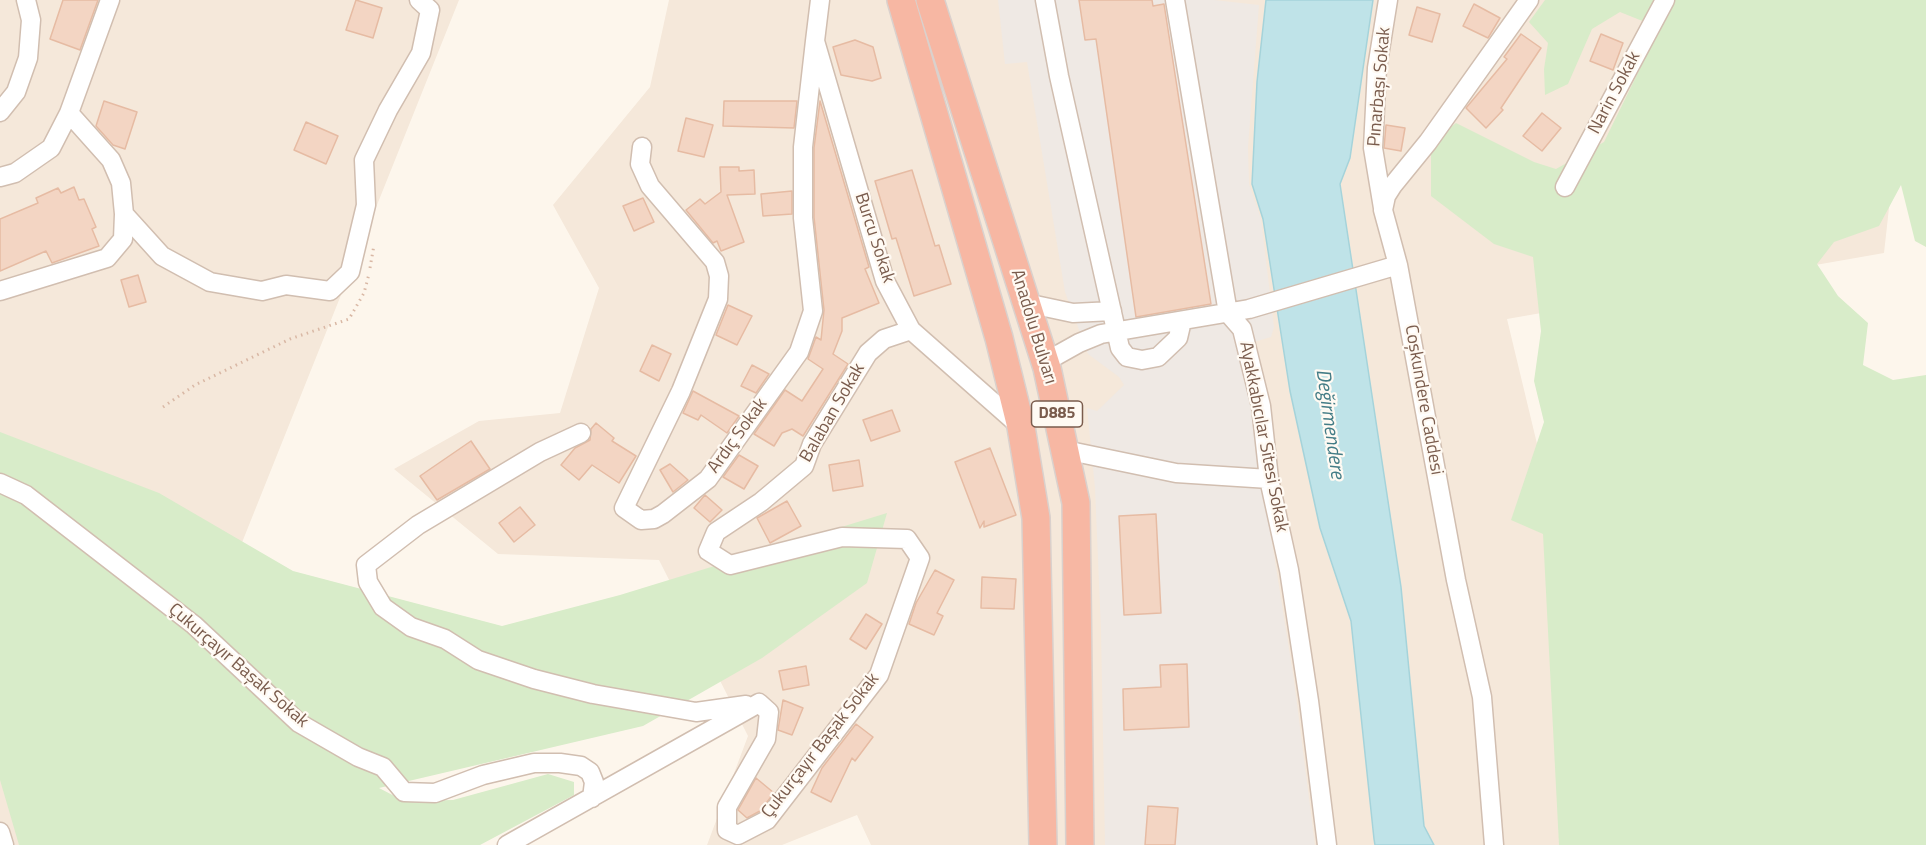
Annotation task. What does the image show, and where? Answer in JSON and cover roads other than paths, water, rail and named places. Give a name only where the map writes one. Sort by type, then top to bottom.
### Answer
[{"type":"highway","name":"Anadolu Bulvarı","points":[[902,0],[999,338],[1021,427],[1036,518],[1043,845]]},
{"type":"highway","name":"Anadolu Bulvarı","points":[[930,0],[1045,362],[1076,503],[1080,845]]},
{"type":"street","points":[[0,112],[16,92],[28,58],[31,20],[26,0]]},
{"type":"street","points":[[0,177],[15,173],[51,148],[69,113],[110,0]]},
{"type":"street","points":[[124,214],[162,256],[210,282],[262,291],[286,285],[330,291],[350,272],[366,205],[364,160],[388,110],[421,53],[430,10],[419,0]]},
{"type":"street","name":"Burcu Sokak","points":[[820,0],[815,41],[885,281],[911,330],[1021,427]]},
{"type":"street","points":[[1045,0],[1059,76],[1119,348],[1127,357],[1150,359],[1158,357],[1178,338],[1182,321]]},
{"type":"street","name":"Ayakkabıcılar Sitesi Sokak","points":[[1175,0],[1228,313],[1242,329],[1261,406],[1269,478],[1289,570],[1327,845]]},
{"type":"street","name":"Pınarbaşı Sokak","points":[[1383,210],[1373,148],[1377,68],[1388,0]]},
{"type":"street","points":[[1383,210],[1393,185],[1428,142],[1529,0]]},
{"type":"street","name":"Narin Sokak","points":[[1565,187],[1665,0]]},
{"type":"street","name":"Ardıç Sokak","points":[[642,147],[640,164],[650,186],[715,262],[719,276],[718,299],[681,391],[624,508],[641,520],[654,519],[663,514],[708,478],[799,352],[813,312],[803,218],[803,147],[815,41]]},
{"type":"street","points":[[0,291],[107,258],[123,239],[124,214],[121,183],[111,160],[69,113]]},
{"type":"street","name":"Coşkundere Caddesi","points":[[1383,210],[1392,267],[1482,697],[1494,845]]},
{"type":"street","points":[[1045,362],[1101,334],[1250,309],[1392,267]]},
{"type":"street","points":[[1026,303],[1073,313],[1112,312]]},
{"type":"street","name":"Balaban Sokak","points":[[708,551],[716,532],[761,502],[804,466],[812,444],[868,353],[884,339],[911,330]]},
{"type":"street","points":[[581,433],[540,452],[418,525],[366,565],[368,582],[383,607],[411,627],[445,639],[478,660],[583,692],[696,712],[759,703]]},
{"type":"street","points":[[1065,450],[1176,472],[1269,478]]},
{"type":"street","name":"Çukurçayır Başak Sokak","points":[[0,483],[26,495],[194,625],[299,723],[358,757],[383,767],[404,792],[435,793],[483,775],[534,763],[560,763],[581,766],[590,772],[594,782],[592,798]]},
{"type":"street","name":"Çukurçayır Başak Sokak","points":[[708,551],[730,565],[842,537],[907,539],[920,558],[879,675],[767,820],[738,835],[727,830],[727,807],[766,738],[769,712],[759,703]]},
{"type":"street","points":[[507,845],[759,703]]},
{"type":"street","points":[[0,832],[4,845]]},
{"type":"water","name":"Değirmendere","points":[[1266,0],[1373,0],[1350,158],[1340,184],[1401,587],[1424,826],[1434,845],[1375,845],[1351,621],[1320,528],[1290,391],[1263,219],[1252,184],[1257,82]]}]
